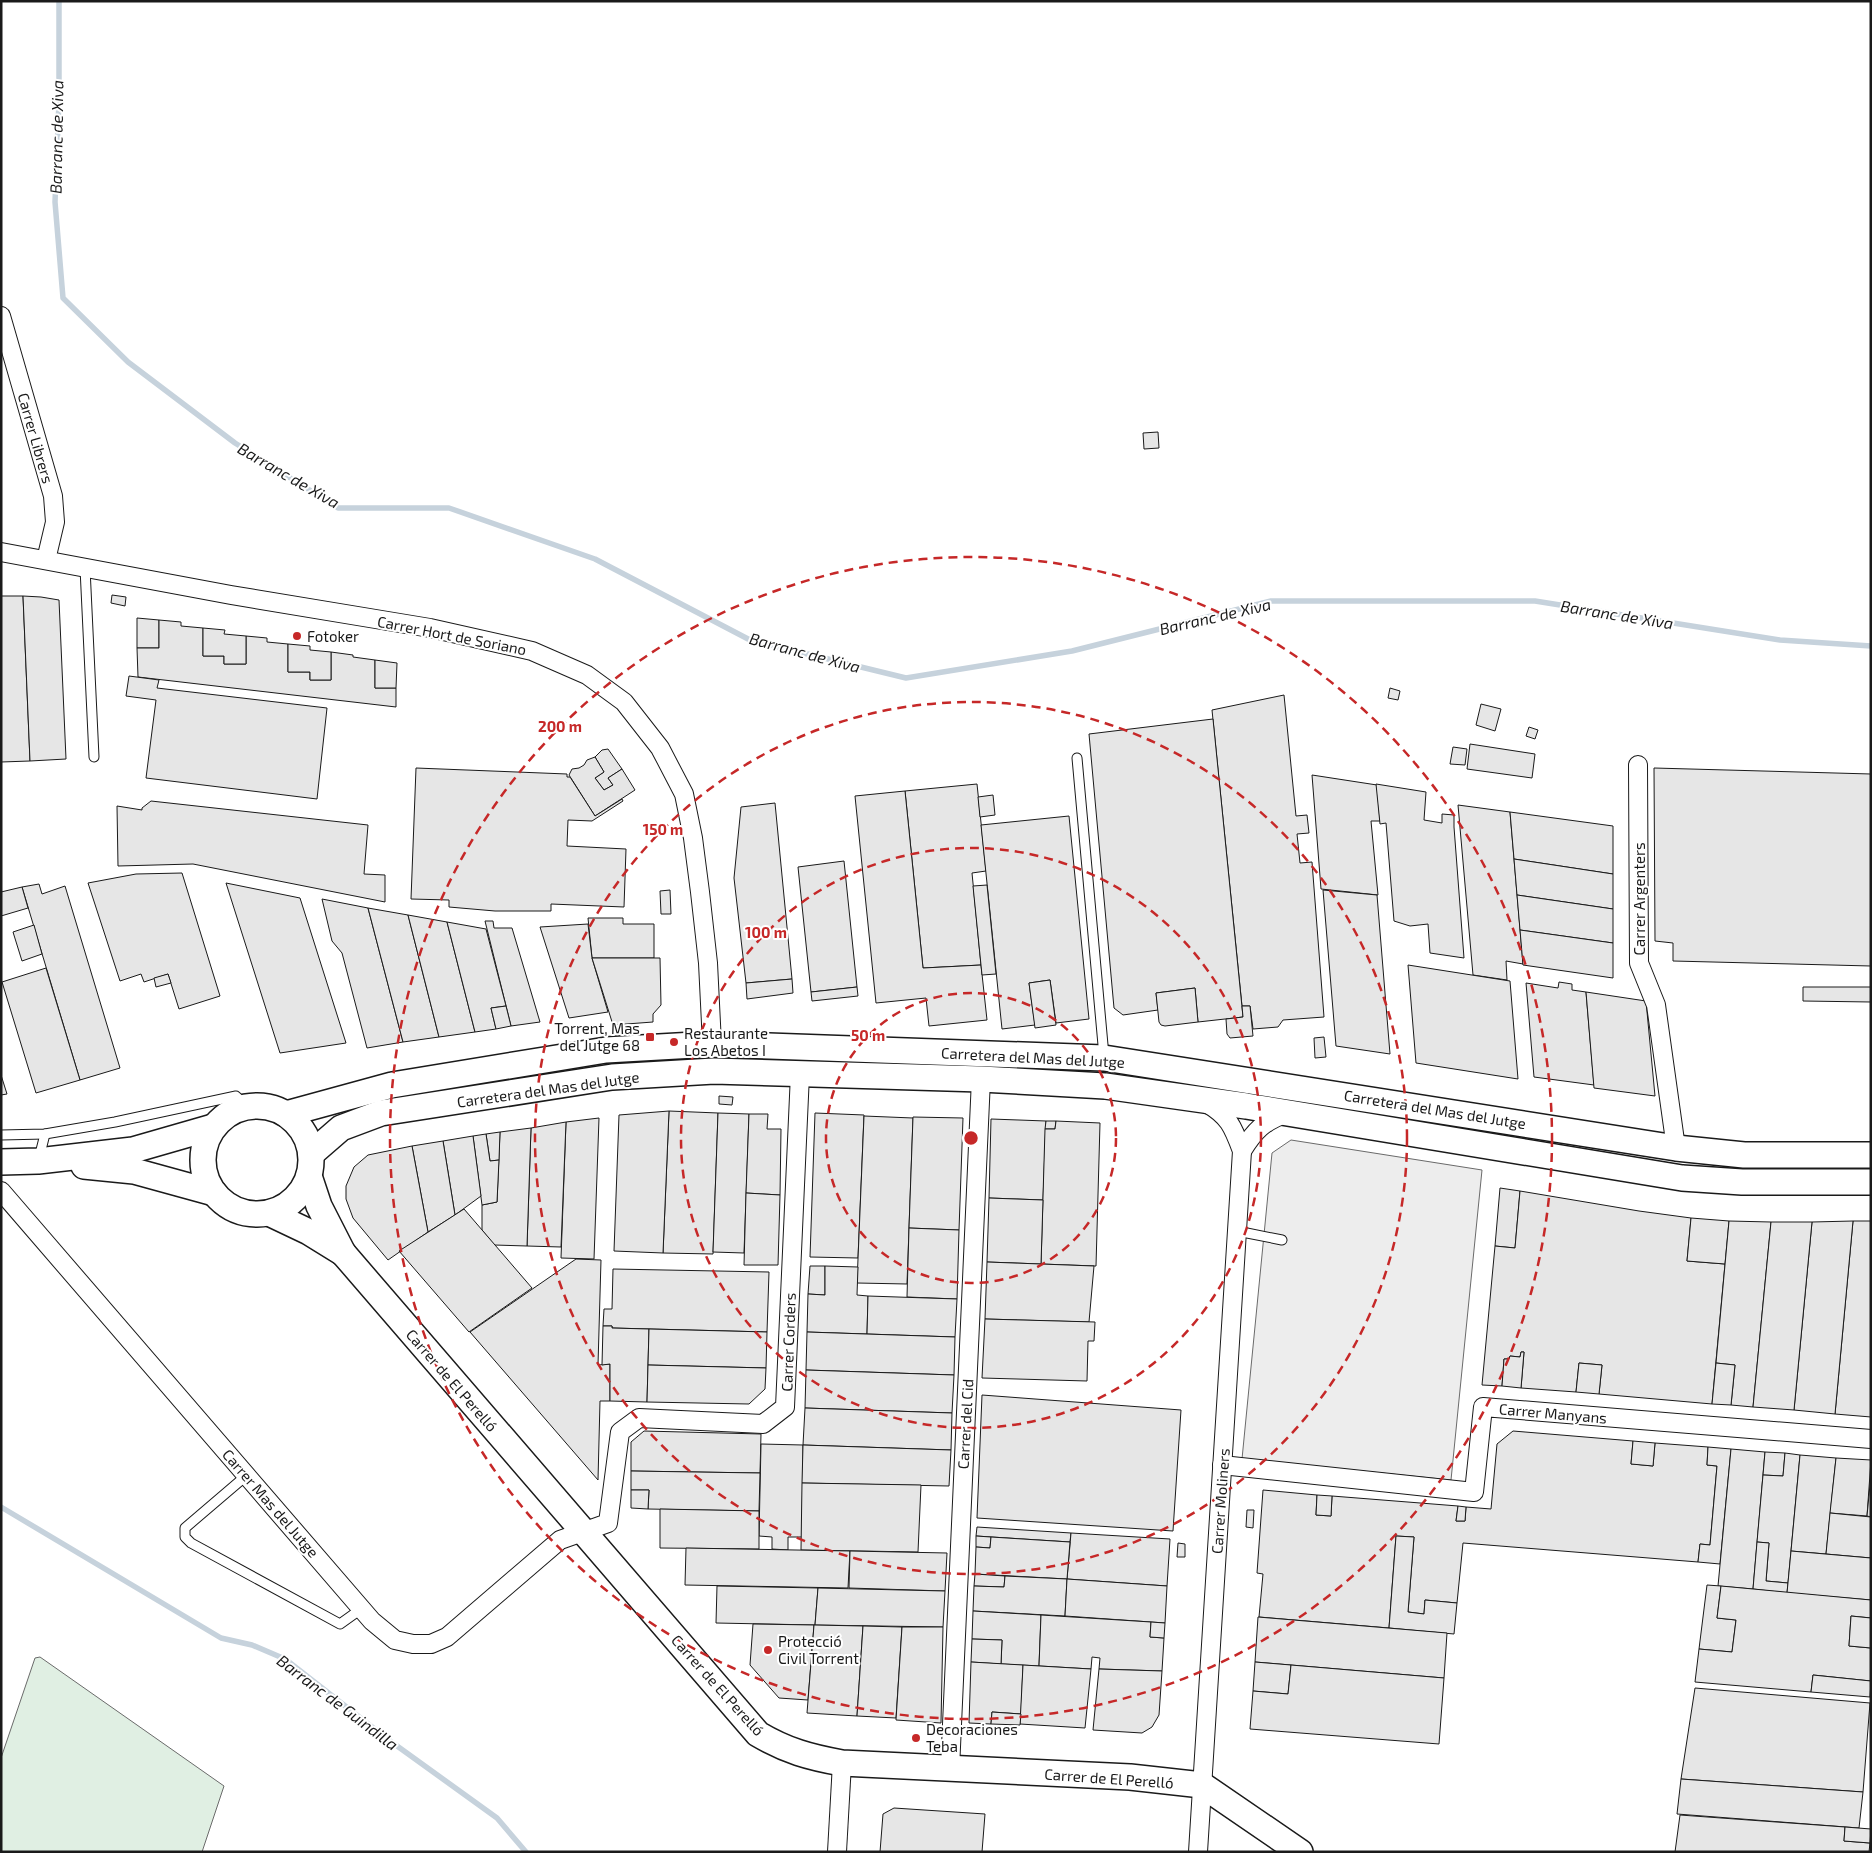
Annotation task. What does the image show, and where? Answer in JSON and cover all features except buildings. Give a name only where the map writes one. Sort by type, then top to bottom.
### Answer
[{"type":"street","name":"Carrer Librers","points":[[1,316],[52,496],[54,522],[46,560]]},
{"type":"street","name":"Carrer Hort de Soriano","points":[[1,552],[231,595],[430,628],[532,651],[587,675],[624,702],[660,748],[684,794],[693,838],[708,963],[712,1044]]},
{"type":"street","name":"Carrer Argenters","points":[[1638,766],[1639,962],[1656,1005],[1676,1148]]},
{"type":"street","name":"Carretera del Mas del Jutge","points":[[286,1114],[402,1083],[606,1050],[712,1044],[1104,1058],[1676,1148],[1744,1155],[1871,1155]]},
{"type":"street","name":"Carretera del Mas del Jutge","points":[[310,1165],[341,1128],[381,1113],[612,1077],[714,1071],[981,1079],[1105,1086],[1287,1113],[1682,1178],[1742,1182],[1871,1182]]},
{"type":"street","name":"Carrer Corders","points":[[584,1533],[608,1523],[620,1432],[639,1418],[763,1424],[785,1406],[800,1074]]},
{"type":"street","name":"Carrer del Cid","points":[[950,1769],[981,1079]]},
{"type":"street","name":"Carrer Moliners","points":[[1198,1852],[1242,1151],[1236,1135],[1221,1112],[1199,1099]]},
{"type":"street","points":[[310,1165],[300,1192],[286,1205],[268,1213],[248,1213],[229,1206],[214,1193],[205,1177],[202,1160],[205,1143],[213,1127],[228,1113],[247,1106],[268,1106],[286,1114],[298,1125],[307,1138],[310,1165],[319,1206],[343,1253]]},
{"type":"street","points":[[1242,1151],[1261,1125],[1287,1113]]},
{"type":"street","points":[[1,1162],[38,1161],[133,1150],[213,1127]]},
{"type":"street","points":[[38,1161],[134,1171],[214,1193]]},
{"type":"street","name":"Carrer Mas del Jutge","points":[[1,1191],[361,1609],[395,1640],[413,1644],[431,1644],[447,1637],[560,1540],[584,1533]]},
{"type":"street","points":[[268,1213],[309,1232],[343,1253]]},
{"type":"street","name":"Carrer de El Perelló","points":[[343,1253],[758,1734],[779,1746],[809,1757],[842,1763],[1130,1777],[1202,1786],[1300,1852]]},
{"type":"street","name":"Carrer Manyans","points":[[1222,1465],[1474,1492],[1483,1407],[1871,1439]]},
{"type":"street","points":[[837,1852],[842,1763]]},
{"type":"lane","points":[[85,568],[94,757]]},
{"type":"lane","points":[[1077,758],[1104,1058]]},
{"type":"lane","points":[[1,1135],[44,1134],[115,1122],[236,1096],[247,1106]]},
{"type":"lane","points":[[38,1161],[44,1134]]},
{"type":"lane","points":[[1237,1231],[1282,1240]]},
{"type":"lane","points":[[246,1475],[185,1528],[185,1537],[191,1543],[340,1624],[361,1609]]},
{"type":"green space","points":[[40,1657],[224,1786],[202,1852],[1,1852],[1,1758],[35,1658]]},
{"type":"shaded area","points":[[1291,1140],[1482,1170],[1451,1480],[1242,1459],[1272,1153]]},
{"type":"waterway","name":"Barranc de Xiva","points":[[59,1],[59,101],[55,202],[63,298],[128,362],[235,443],[338,508],[449,508],[595,559],[750,640],[906,678],[1072,651],[1271,601],[1535,601],[1780,640],[1871,646]]},
{"type":"waterway","name":"Barranc de Guindilla","points":[[1,1507],[221,1638],[252,1645],[285,1659],[386,1738],[497,1818],[526,1852]]},
{"type":"place","name":"Fotoker","points":[[297,636]]},
{"type":"place","name":"Torrent, Mas del Jutge 68","points":[[650,1037]]},
{"type":"place","name":"Restaurante Los Abetos I","points":[[674,1042]]},
{"type":"place","name":"Protecció Civil Torrent","points":[[768,1650]]},
{"type":"place","name":"Decoraciones Teba","points":[[916,1738]]}]
